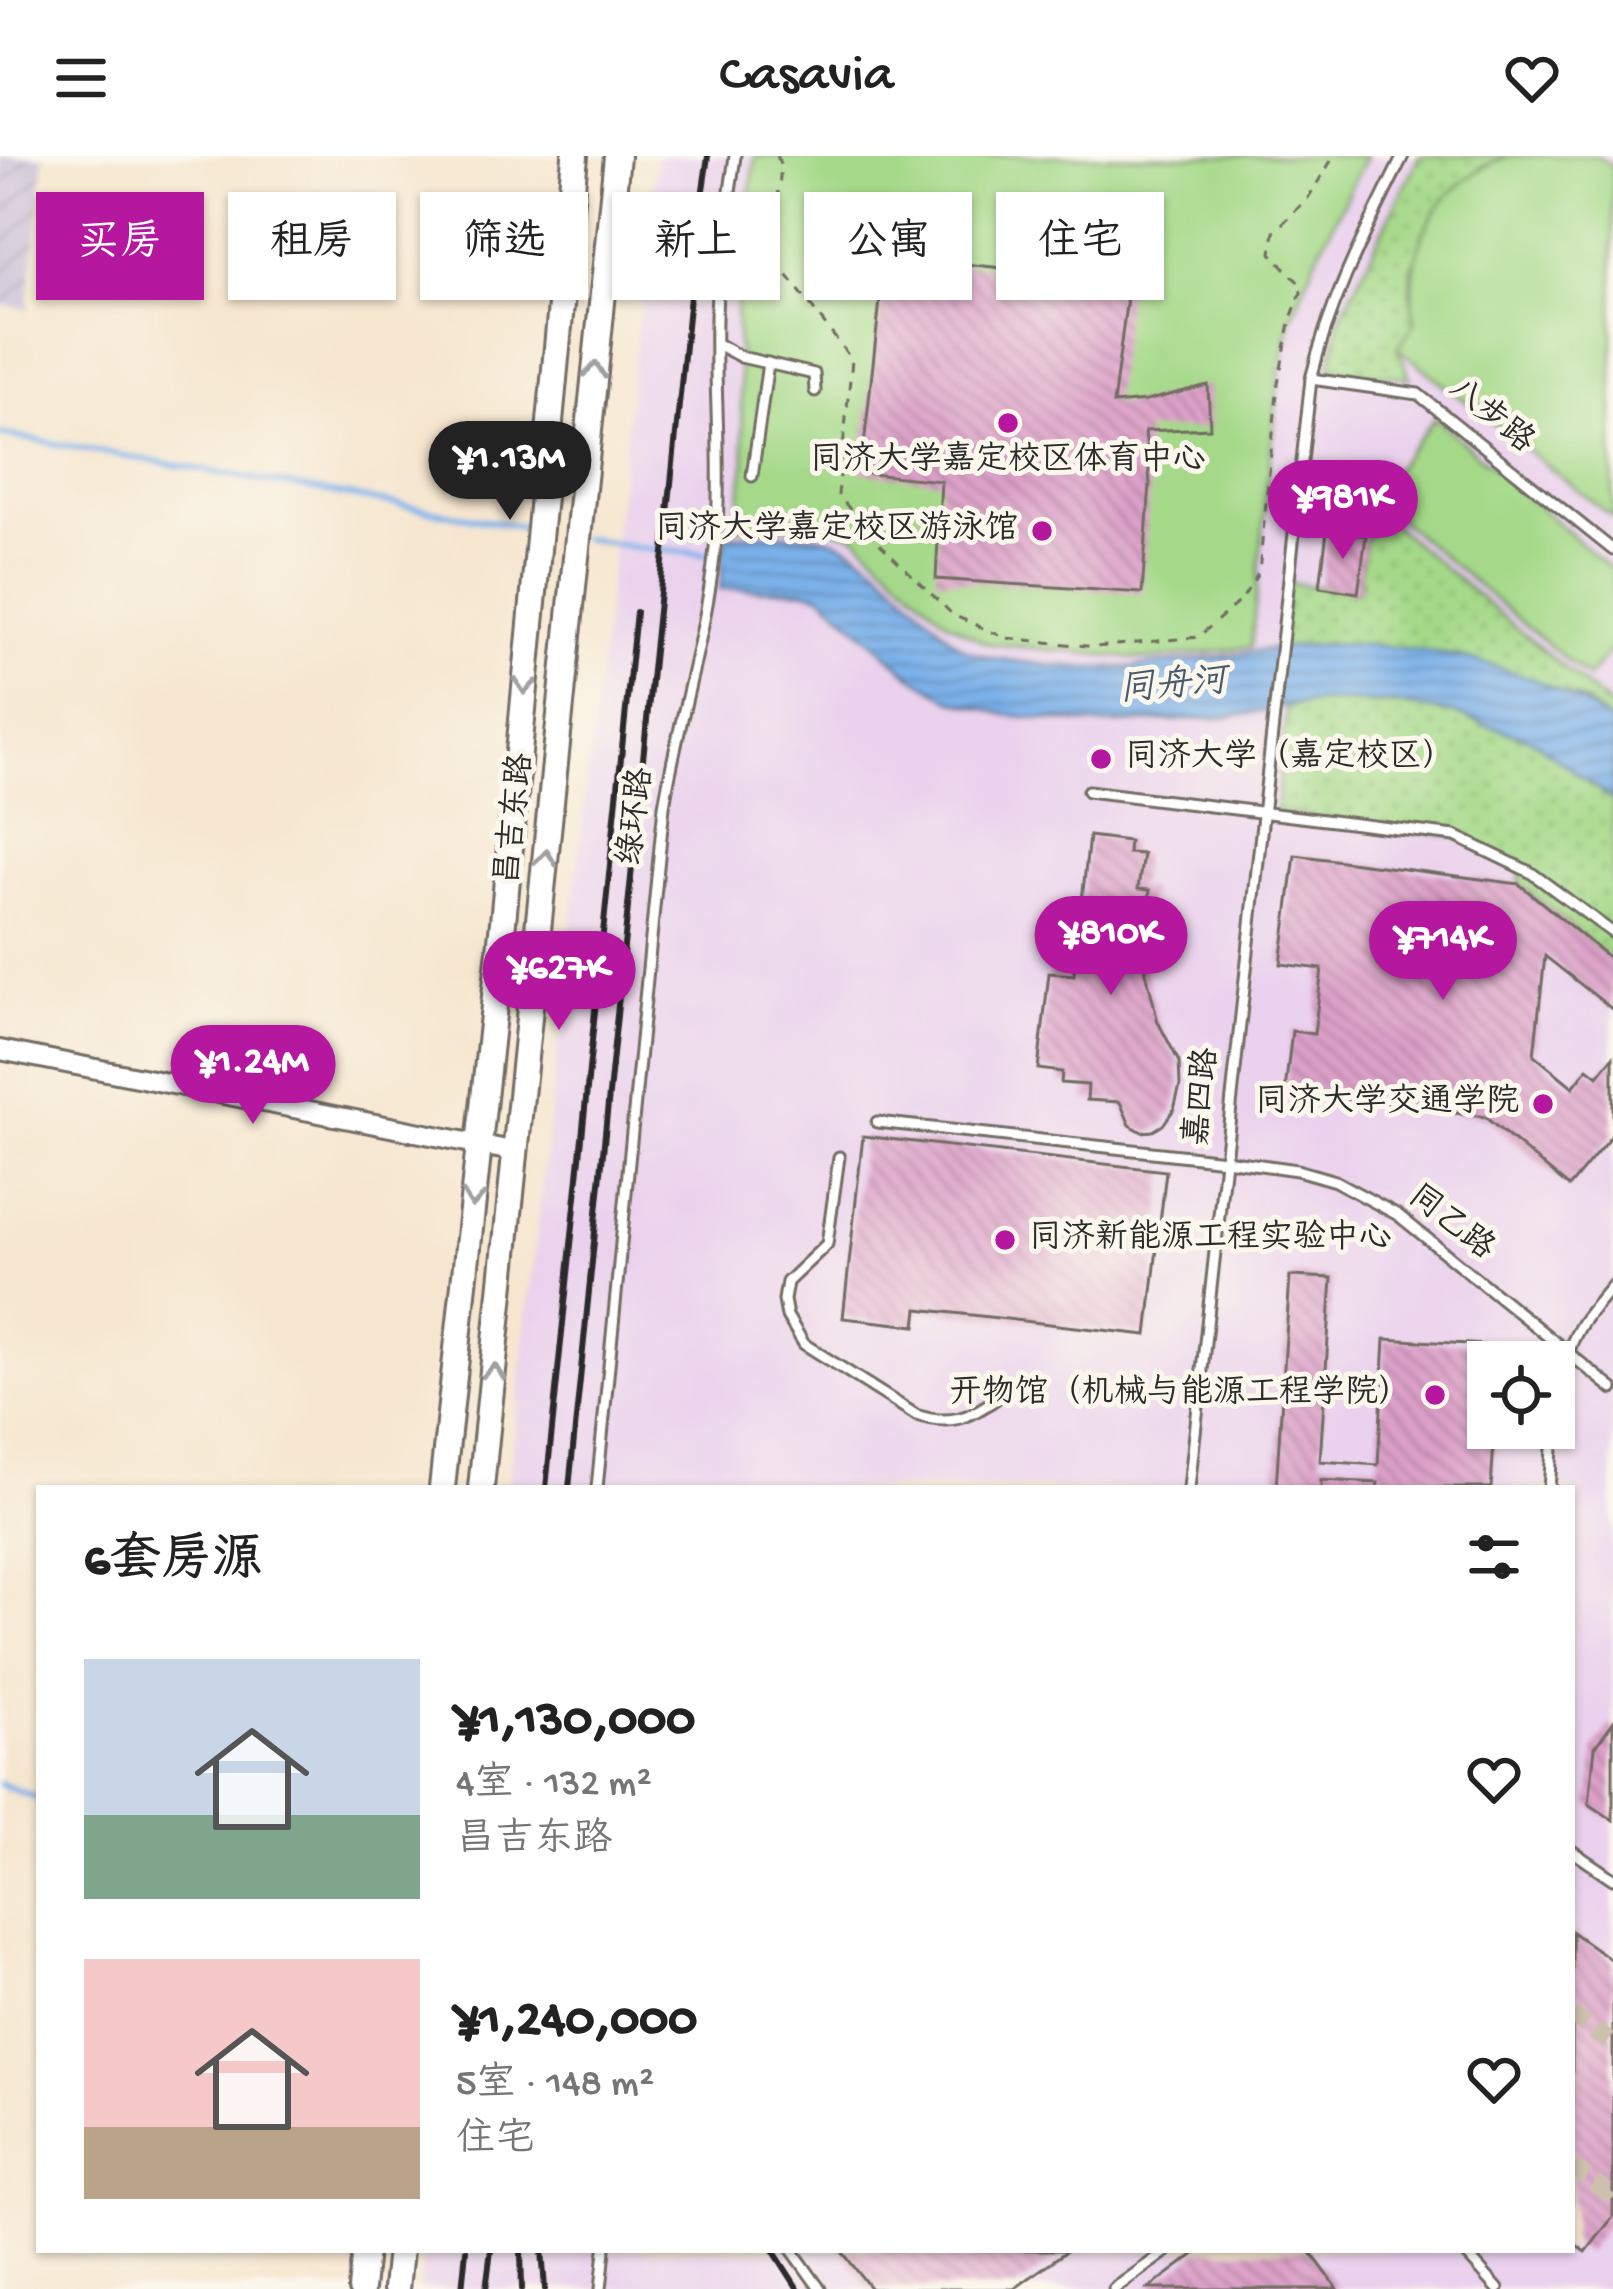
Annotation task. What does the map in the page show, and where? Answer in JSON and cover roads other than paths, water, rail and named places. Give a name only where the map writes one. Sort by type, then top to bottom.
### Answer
[{"type":"street","name":"昌吉东路","points":[[442,1485],[575,156]]},
{"type":"street","name":"昌吉东路","points":[[481,1485],[617,156]]},
{"type":"street","points":[[0,1050],[517,1151]]},
{"type":"street","points":[[361,2289],[365,2253]]},
{"type":"street","points":[[396,2289],[400,2253]]},
{"type":"lane","name":"绿环路","points":[[597,1485],[664,806],[708,602],[717,526],[717,293],[735,156]]},
{"type":"lane","name":"嘉四路","points":[[1190,1485],[1311,379],[1324,325],[1403,156]]},
{"type":"lane","points":[[717,344],[741,357],[814,374],[814,392]]},
{"type":"lane","points":[[752,476],[768,363]]},
{"type":"lane","name":"八步路","points":[[1311,379],[1418,394],[1613,550]]},
{"type":"lane","points":[[1088,791],[1455,836],[1530,872],[1613,933]]},
{"type":"lane","name":"同乙路","points":[[877,1122],[1225,1160],[1297,1170],[1335,1181],[1398,1215],[1552,1341]]},
{"type":"lane","points":[[838,1157],[826,1244],[787,1282],[784,1300],[794,1334],[878,1392],[930,1420],[961,1419],[997,1398]]},
{"type":"lane","points":[[1575,1341],[1582,1324],[1613,1285]]},
{"type":"lane","name":"同乙路","points":[[1575,1360],[1613,1389]]},
{"type":"lane","points":[[1549,1485],[1553,1449]]},
{"type":"lane","points":[[1575,1853],[1613,1879]]},
{"type":"lane","points":[[601,2289],[605,2253]]},
{"type":"lane","points":[[794,2253],[820,2289]]},
{"type":"lane","points":[[1114,2289],[1164,2253]]},
{"type":"lane","points":[[1465,2253],[1498,2289]]},
{"type":"water","points":[[815,535],[847,546],[889,577],[958,645],[994,658],[1110,668],[1338,644],[1422,650],[1506,670],[1581,703],[1613,725],[1613,801],[1533,740],[1452,713],[1389,703],[1320,701],[1230,717],[1102,725],[1007,715],[951,700],[909,674],[822,595],[803,590],[720,589],[726,536]]},
{"type":"waterway","points":[[0,434],[535,529]]},
{"type":"waterway","points":[[583,538],[731,556]]},
{"type":"waterway","name":"同舟河","points":[[0,1784],[36,1798]]},
{"type":"tunnel","points":[[1575,2017],[1613,2044]]},
{"type":"tunnel","points":[[1575,2169],[1607,2192],[1613,2183]]},
{"type":"railway","points":[[569,1485],[708,156]]},
{"type":"railway","points":[[546,1485],[636,612]]},
{"type":"railway","points":[[462,2289],[466,2253]]},
{"type":"railway","points":[[486,2289],[491,2253]]},
{"type":"railway","points":[[521,2253],[522,2289]]},
{"type":"railway","points":[[542,2253],[545,2289]]},
{"type":"railway","points":[[775,2253],[798,2289]]},
{"type":"place","name":"同济大学嘉定校区体育中心","points":[[1008,423]]},
{"type":"place","name":"同济大学嘉定校区游泳馆","points":[[1042,531]]},
{"type":"place","name":"同济大学（嘉定校区）","points":[[1101,759]]},
{"type":"place","name":"同济大学交通学院","points":[[1543,1104]]},
{"type":"place","name":"同济新能源工程实验中心","points":[[1005,1240]]},
{"type":"place","name":"开物馆（机械与能源工程学院）","points":[[1435,1395]]}]
